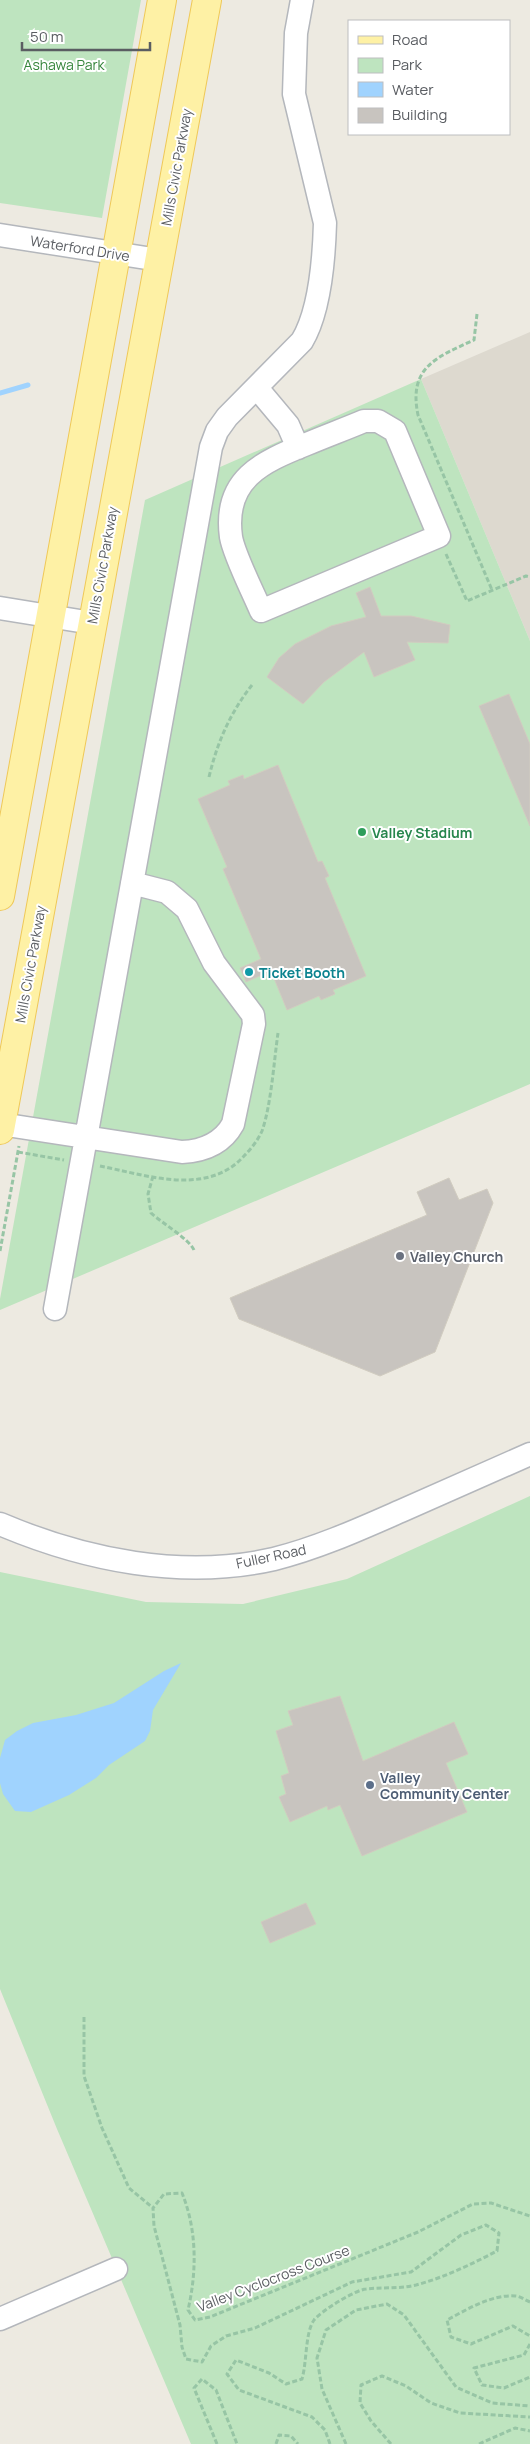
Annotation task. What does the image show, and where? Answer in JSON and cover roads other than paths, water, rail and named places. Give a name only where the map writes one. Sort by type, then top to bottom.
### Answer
[{"type":"main road","points":[[0,896],[162,0]]},
{"type":"main road","name":"Mills Civic Parkway","points":[[1,1127],[207,0]]},
{"type":"street","points":[[55,1310],[211,447],[217,431],[227,417],[295,350],[308,331],[319,288],[325,223],[294,94],[296,32],[302,0]]},
{"type":"street","name":"Waterford Drive","points":[[0,235],[159,260]]},
{"type":"street","points":[[257,388],[288,425],[298,448]]},
{"type":"street","points":[[364,421],[378,421],[389,427],[395,431],[439,536],[261,611],[231,538],[232,505],[235,494],[257,467],[298,448],[364,421]]},
{"type":"street","points":[[0,608],[92,623]]},
{"type":"street","points":[[1,1127],[182,1152],[198,1151],[214,1144],[228,1133],[233,1124],[254,1024],[253,1015],[214,963],[187,909],[167,892],[132,883]]},
{"type":"street","name":"Fuller Road","points":[[0,1524],[28,1536],[111,1560],[161,1567],[224,1566],[272,1559],[312,1548],[530,1454]]},
{"type":"street","points":[[0,2319],[116,2269]]},
{"type":"water","points":[[181,1663],[153,1710],[150,1731],[145,1741],[109,1765],[96,1778],[69,1795],[31,1812],[15,1811],[3,1794],[0,1783],[0,1758],[5,1740],[33,1723],[76,1715],[114,1703],[164,1671]]},
{"type":"waterway","points":[[0,393],[28,385]]},
{"type":"place","name":"Valley Stadium","points":[[362,832]]},
{"type":"place","name":"Ticket Booth","points":[[249,972]]},
{"type":"place","name":"Valley Church","points":[[400,1256]]},
{"type":"place","name":"Valley Community Center","points":[[370,1785]]},
{"type":"park label","name":"Ashawa Park","points":[[64,64]]}]
